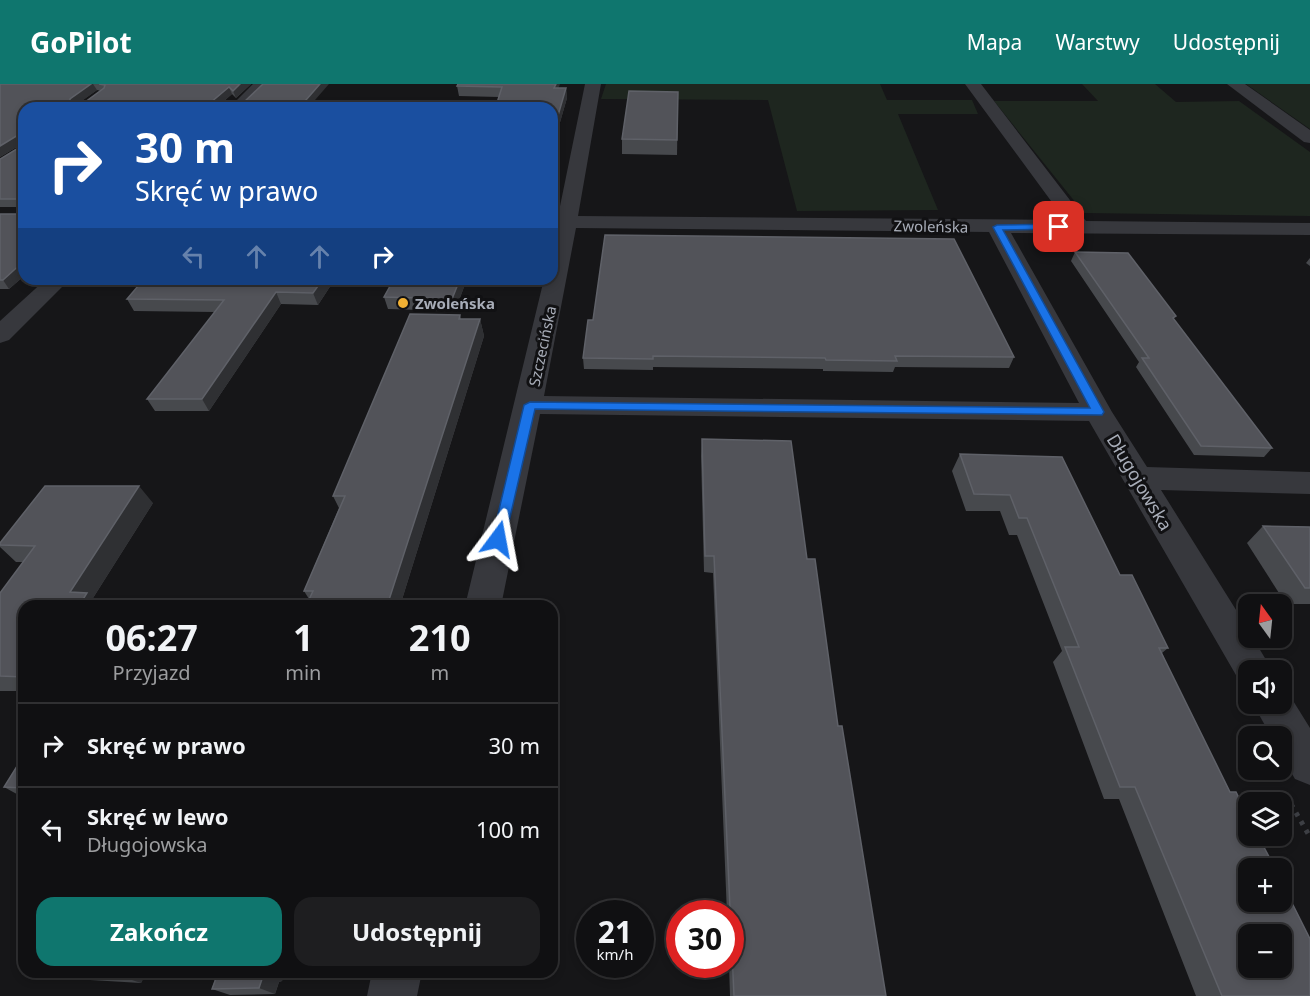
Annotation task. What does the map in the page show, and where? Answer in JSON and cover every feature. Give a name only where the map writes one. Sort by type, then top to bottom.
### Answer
[{"type":"street","points":[[243,102],[262,84]]},
{"type":"street","name":"Szczecińska","points":[[560,222],[593,84]]},
{"type":"street","points":[[973,84],[1080,227]]},
{"type":"street","points":[[1234,84],[1310,138]]},
{"type":"street","name":"Zwoleńska","points":[[560,222],[1310,229]]},
{"type":"street","name":"Długojowska","points":[[997,227],[1098,412],[1247,660]]},
{"type":"street","points":[[0,335],[53,285]]},
{"type":"street","name":"Szczecińska","points":[[484,600],[530,405],[550,285]]},
{"type":"street","points":[[530,405],[1098,412]]},
{"type":"street","points":[[1138,478],[1310,483]]},
{"type":"street","points":[[1279,714],[1310,765]]},
{"type":"street","points":[[392,996],[396,978]]},
{"type":"shaded area","points":[[606,84],[880,84],[887,100],[972,100],[978,114],[898,114],[938,210],[797,211],[768,100],[601,99]]},
{"type":"shaded area","points":[[1082,84],[1155,84],[1176,102],[1239,101],[1310,152],[1310,216],[1084,213],[994,101],[1098,101]]},
{"type":"shaded area","points":[[1246,84],[1310,84],[1310,129]]},
{"type":"building","points":[[0,84],[91,84],[70,99],[70,102],[18,102],[18,135],[0,146]]},
{"type":"building","points":[[99,84],[240,84],[233,91],[229,87],[211,102],[85,102],[104,88],[105,85]]},
{"type":"building","points":[[263,84],[320,84],[304,102],[244,102]]},
{"type":"building","points":[[458,84],[556,84],[554,88],[566,88],[558,115],[558,102],[497,102],[502,87],[457,86]]},
{"type":"building","points":[[629,91],[678,92],[677,140],[622,139]]},
{"type":"building","points":[[18,148],[18,199],[0,199],[0,159]]},
{"type":"building","points":[[0,214],[18,214],[18,266],[3,280],[0,280]]},
{"type":"building","points":[[605,235],[954,239],[1014,357],[895,356],[897,361],[653,356],[653,359],[583,358],[588,320],[593,320]]},
{"type":"building","points":[[1075,252],[1128,253],[1176,316],[1173,318],[1272,448],[1201,446],[1142,358],[1149,358]]},
{"type":"building","points":[[139,285],[319,285],[313,293],[276,292],[202,399],[147,399],[224,300],[127,299]]},
{"type":"building","points":[[391,285],[458,285],[452,299],[384,297]]},
{"type":"building","points":[[410,314],[460,315],[459,319],[480,319],[389,600],[309,600],[313,591],[304,591],[345,496],[333,496]]},
{"type":"building","points":[[702,439],[791,441],[807,559],[815,559],[838,726],[842,726],[886,996],[734,996],[733,978],[744,978],[744,900],[730,900],[714,556],[705,556]]},
{"type":"building","points":[[960,454],[1062,457],[1120,575],[1132,575],[1168,648],[1159,648],[1230,792],[1236,792],[1238,796],[1238,846],[1263,846],[1270,858],[1238,858],[1238,912],[1292,912],[1292,903],[1310,939],[1310,996],[1222,996],[1135,787],[1120,787],[1065,647],[1079,647],[1027,518],[1019,518],[1010,495],[974,494]]},
{"type":"building","points":[[45,486],[139,486],[70,592],[87,593],[83,600],[18,600],[18,677],[0,676],[0,593],[35,546],[0,545]]},
{"type":"building","points":[[1263,526],[1310,527],[1310,588],[1305,588]]},
{"type":"building","points":[[18,765],[18,788],[4,787]]},
{"type":"building","points":[[216,978],[262,978],[259,988],[212,989]]},
{"type":"place","name":"Zwoleńska","points":[[403,303]]},
{"type":"route","points":[[498,539],[530,405],[1098,412],[997,227],[1059,227]]}]
